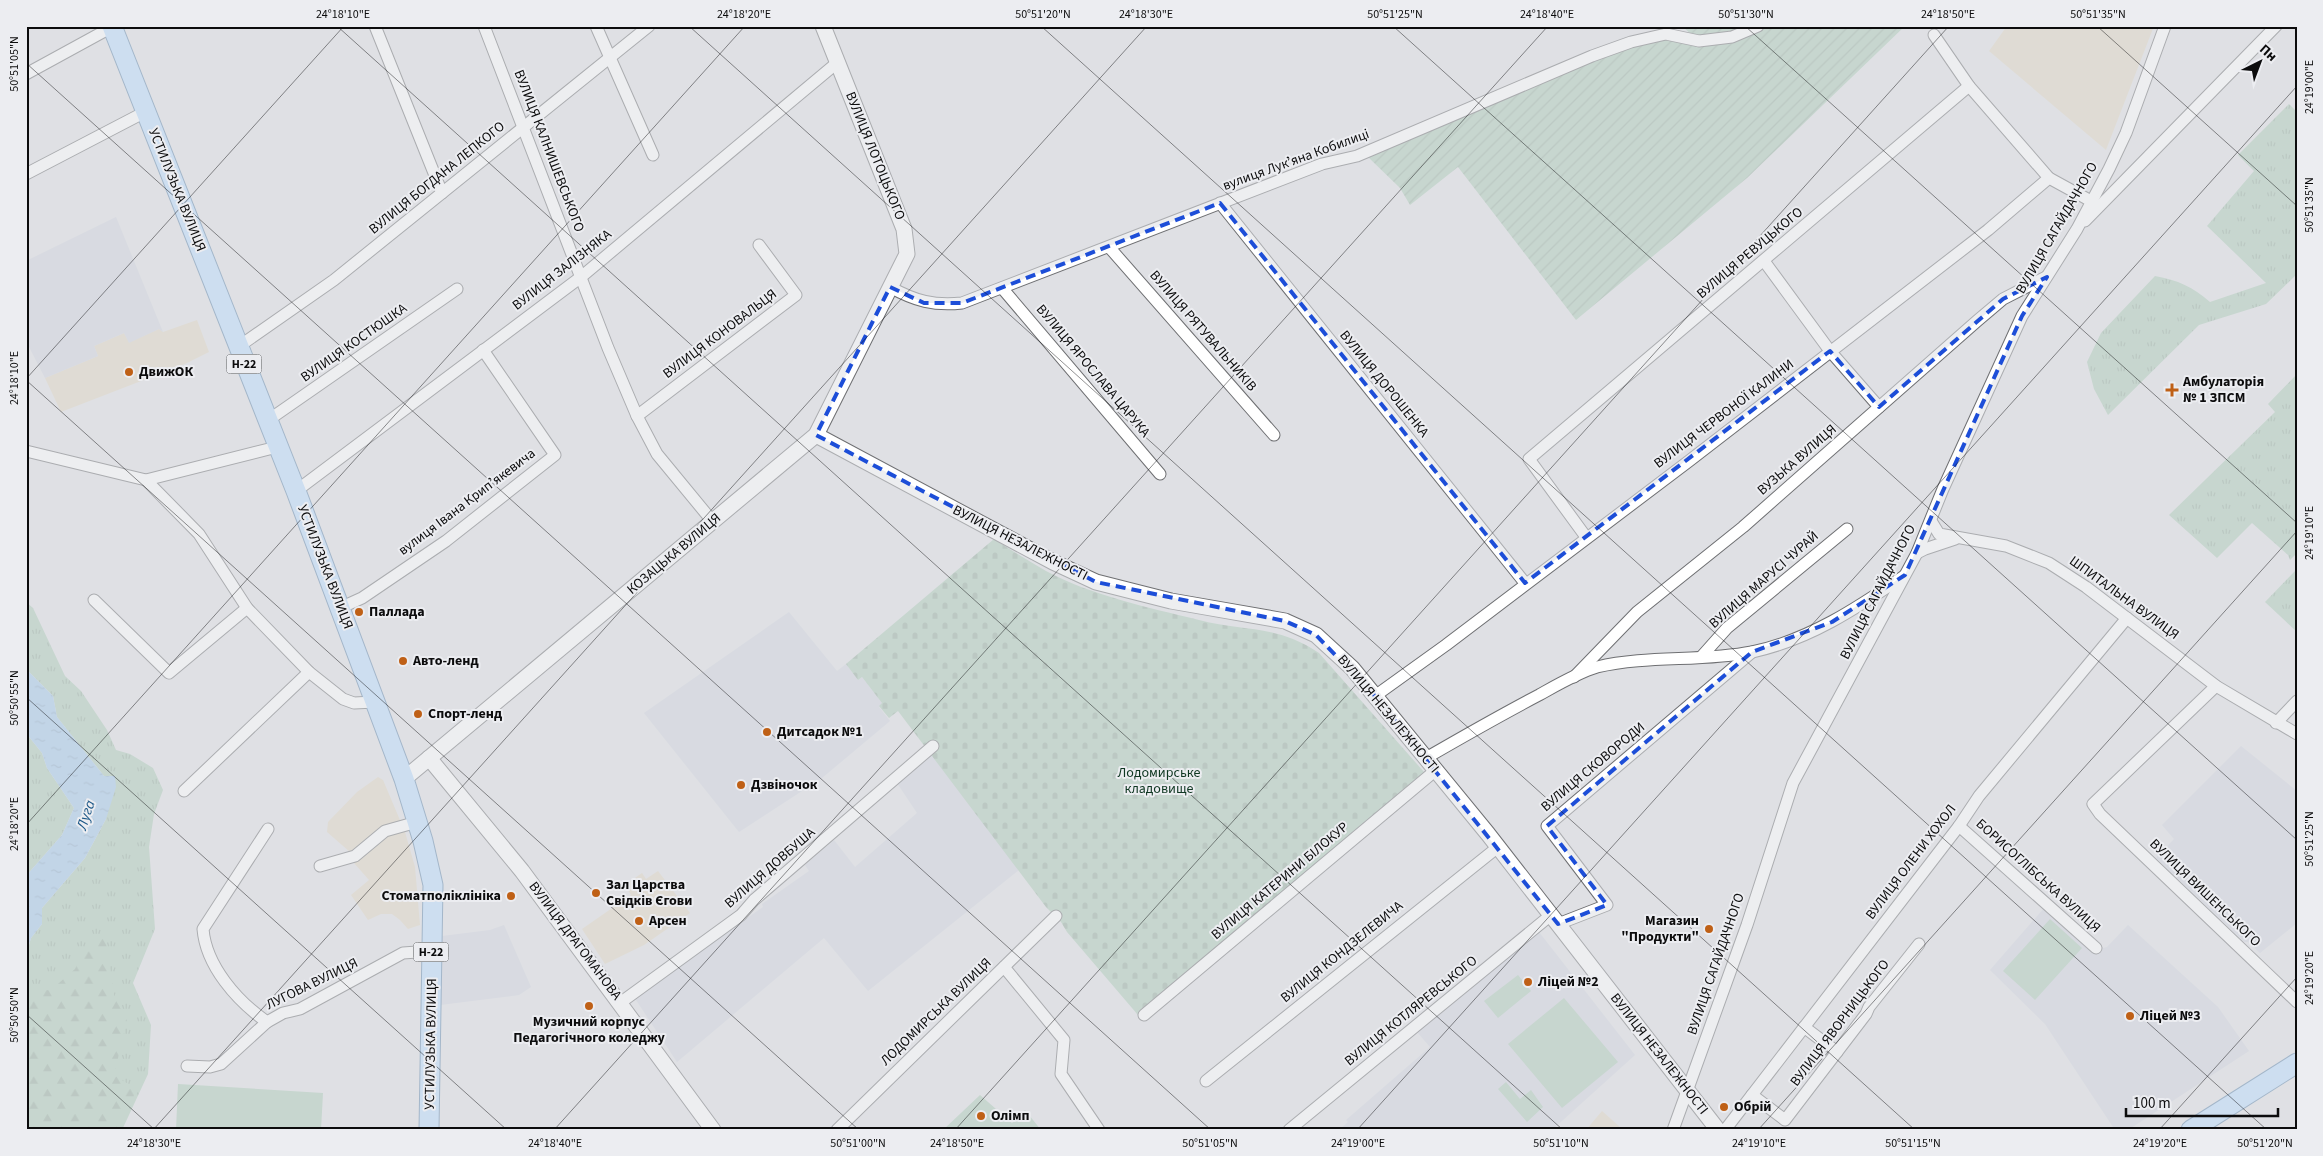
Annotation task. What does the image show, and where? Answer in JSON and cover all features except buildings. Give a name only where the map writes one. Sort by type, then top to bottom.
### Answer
[{"type":"main road","name":"УСТИЛУЗЬКА ВУЛИЦЯ","points":[[112,27],[296,491],[404,779],[417,822],[433,884],[429,1130]]},
{"type":"main road","points":[[2191,1130],[2297,1063]]},
{"type":"street","points":[[375,26],[442,193]]},
{"type":"street","name":"ВУЛИЦЯ КАЛНИШЕВСЬКОГО","points":[[484,26],[580,277],[637,416],[658,454],[713,522]]},
{"type":"street","points":[[596,26],[653,155]]},
{"type":"street","name":"ВУЛИЦЯ БОГДАНА ЛЕПКОГО","points":[[238,347],[334,280],[649,26]]},
{"type":"street","name":"ВУЛИЦЯ ЛОТОЦЬКОГО","points":[[823,26],[904,229],[907,254],[890,287]]},
{"type":"street","name":"вулиця Лукʼяна Кобилиці","points":[[890,287],[924,303],[940,305],[962,302],[1322,164],[1357,156],[1592,56],[1631,42],[1681,32],[1699,41],[1732,37],[1758,26]]},
{"type":"street","name":"ВУЛИЦЯ САГАЙДАЧНОГО","points":[[1673,1130],[1747,925],[1793,783],[1917,553],[1943,489],[2022,316],[2077,229],[2109,169],[2126,133],[2165,26]]},
{"type":"street","points":[[2077,229],[2276,26]]},
{"type":"street","points":[[26,74],[112,27]]},
{"type":"street","points":[[1934,36],[1969,86],[2049,178],[2091,201]]},
{"type":"street","name":"ВУЛИЦЯ ЗАЛІЗНЯКА","points":[[296,491],[580,277],[838,62]]},
{"type":"street","name":"ВУЛИЦЯ РЕВУЦЬКОГО","points":[[1586,537],[1529,459],[1969,86]]},
{"type":"street","points":[[26,174],[145,112]]},
{"type":"street","points":[[2109,169],[2110,177],[2122,185]]},
{"type":"street","name":"ВУЛИЦЯ ЧЕРВОНОЇ КАЛИНИ","points":[[1375,696],[1446,645],[1830,352],[1988,230],[2049,178]]},
{"type":"street","name":"ВУЛИЦЯ ДОРОШЕНКА","points":[[1220,203],[1525,583]]},
{"type":"street","name":"ВУЛИЦЯ КОНОВАЛЬЦЯ","points":[[637,416],[796,295],[759,245]]},
{"type":"street","name":"ВУЛИЦЯ РЯТУВАЛЬНИКІВ","points":[[1109,247],[1274,434]]},
{"type":"street","points":[[1764,261],[1830,352],[1879,407]]},
{"type":"street","name":"ВУЗЬКА ВУЛИЦЯ","points":[[1574,677],[1637,612],[1743,527],[2003,299],[2047,277]]},
{"type":"street","name":"КОЗАЦЬКА ВУЛИЦЯ","points":[[404,779],[816,435],[890,287]]},
{"type":"street","name":"ВУЛИЦЯ ЯРОСЛАВА ЦАРУКА","points":[[1002,288],[1160,474]]},
{"type":"street","name":"ВУЛИЦЯ КОСТЮШКА","points":[[267,421],[457,289]]},
{"type":"street","name":"вулиця Івана Крипʼякевича","points":[[340,608],[362,598],[446,541],[555,454],[483,350]]},
{"type":"street","name":"ВУЛИЦЯ НЕЗАЛЕЖНОСТІ","points":[[816,435],[1053,562],[1096,582],[1171,601],[1284,620],[1316,634],[1352,668],[1498,846],[1718,1130]]},
{"type":"street","points":[[26,451],[146,480],[278,447]]},
{"type":"street","points":[[146,480],[199,534],[247,608],[309,672],[343,699],[354,702],[375,702]]},
{"type":"street","points":[[1931,520],[1940,534],[1957,539]]},
{"type":"street","name":"ВУЛИЦЯ МАРУСІ ЧУРАЙ","points":[[1702,656],[1727,628],[1847,529]]},
{"type":"street","name":"ШПИТАЛЬНА ВУЛИЦЯ","points":[[1917,553],[1957,539],[2006,546],[2049,563],[2127,618],[2216,686],[2297,734]]},
{"type":"street","points":[[1574,677],[1595,668],[1624,662],[1752,652],[1804,635],[1832,622],[1905,575]]},
{"type":"street","points":[[94,600],[169,674],[247,608]]},
{"type":"street","name":"ВУЛИЦЯ ОЛЕНИ ХОХОЛ","points":[[1726,1130],[1959,826],[1979,796],[2127,618]]},
{"type":"street","name":"ВУЛИЦЯ СКОВОРОДИ","points":[[1555,920],[1608,905],[1547,826],[1752,652]]},
{"type":"street","points":[[184,791],[309,672]]},
{"type":"street","name":"ВУЛИЦЯ КАТЕРИНИ БІЛОКУР","points":[[1144,1016],[1431,764],[1482,725],[1574,677]]},
{"type":"street","name":"ВУЛИЦЯ ВИШЕНСЬКОГО","points":[[2216,686],[2093,804],[2100,814],[2297,1002]]},
{"type":"street","points":[[2276,722],[2297,701]]},
{"type":"street","name":"ВУЛИЦЯ ДОВБУША","points":[[620,1003],[740,915],[754,900],[932,746]]},
{"type":"street","name":"ВУЛИЦЯ ДРАГОМАНОВА","points":[[429,758],[522,871],[713,1130]]},
{"type":"street","points":[[320,866],[355,856],[385,831],[417,822]]},
{"type":"street","name":"БОРИСОГЛІБСЬКА ВУЛИЦЯ","points":[[1959,826],[2096,948]]},
{"type":"street","points":[[267,1022],[242,1003],[218,970],[204,943],[203,928],[268,829]]},
{"type":"street","name":"ВУЛИЦЯ КОНДЗЕЛЕВИЧА","points":[[1206,1081],[1498,846]]},
{"type":"street","name":"ЛОДОМИРСЬКА ВУЛИЦЯ","points":[[837,1130],[1056,916]]},
{"type":"street","name":"ВУЛИЦЯ КОТЛЯРЕВСЬКОГО","points":[[1289,1130],[1555,920]]},
{"type":"street","name":"ВУЛИЦЯ ЯВОРНИЦЬКОГО","points":[[1752,1095],[1785,1120],[1869,1007],[1920,944]]},
{"type":"street","name":"ЛУГОВА ВУЛИЦЯ","points":[[187,1066],[210,1068],[221,1064],[267,1022],[283,1013],[300,1009],[403,953],[431,951]]},
{"type":"street","points":[[1004,967],[1064,1040],[1061,1074],[1099,1130]]},
{"type":"street","points":[[1804,1027],[1837,1052]]},
{"type":"highlighted area","points":[[1220,203],[1525,583],[1830,351],[1879,407],[2003,299],[2047,277],[2022,316],[1905,575],[1832,622],[1752,652],[1547,826],[1607,905],[1558,924],[1375,696],[1316,635],[1285,621],[1096,582],[816,435],[890,287],[924,303],[962,303]]},
{"type":"shaded area","points":[[2007,26],[2154,26],[2106,150],[1989,51]]},
{"type":"shaded area","points":[[116,217],[163,332],[159,329],[129,343],[124,333],[94,346],[98,356],[45,378],[26,341],[26,261]]},
{"type":"shaded area","points":[[197,320],[209,352],[185,364],[61,412],[45,378],[98,356],[94,346],[124,333],[129,342],[159,329],[163,332]]},
{"type":"shaded area","name":"Дитсадок №1","points":[[789,612],[837,671],[846,664],[858,680],[862,677],[883,704],[879,707],[890,721],[822,778],[739,832],[644,713]]},
{"type":"shaded area","points":[[2241,746],[2297,791],[2297,923],[2260,953],[2248,942],[2244,942],[2156,858],[2174,839],[2162,825]]},
{"type":"shaded area","points":[[931,754],[1019,870],[868,991],[824,938],[677,1062],[634,997],[763,907],[762,904],[809,871],[805,865],[834,840],[855,867],[917,813],[897,783]]},
{"type":"shaded area","points":[[378,777],[383,780],[405,832],[415,867],[420,925],[408,929],[392,914],[381,914],[368,920],[351,895],[369,880],[354,863],[350,852],[327,832],[328,822],[357,792]]},
{"type":"shaded area","points":[[658,871],[690,913],[644,945],[605,964],[582,929],[631,895],[625,885],[642,873],[646,879]]},
{"type":"shaded area","name":"Ліцей №3","points":[[2045,907],[2093,951],[2107,947],[2128,925],[2218,1007],[2249,1051],[2128,1130],[2115,1130],[2045,1024],[1990,970]]},
{"type":"shaded area","points":[[504,925],[531,987],[519,995],[440,1005],[442,936],[490,930]]},
{"type":"shaded area","name":"Ліцей №2","points":[[1539,932],[1635,1055],[1552,1130],[1339,1130],[1348,1122],[1346,1120],[1430,1047],[1417,1032]]},
{"type":"shaded area","points":[[1602,1111],[1620,1127],[1626,1130],[1586,1130]]},
{"type":"green space","points":[[1682,26],[1905,26],[1747,178],[1576,320],[1458,167],[1410,205],[1400,188],[1367,156],[1551,75],[1647,41],[1694,37]]},
{"type":"green space","points":[[2289,104],[2297,112],[2297,274],[2266,304],[2199,325],[2108,415],[2094,389],[2087,362],[2101,333],[2155,276],[2185,285],[2210,302],[2266,283],[2207,226],[2254,171],[2238,155]]},
{"type":"green space","points":[[2297,374],[2297,553],[2290,560],[2288,555],[2252,523],[2217,558],[2169,515],[2275,412],[2268,404]]},
{"type":"green space","name":"Лодомирське кладовище","points":[[994,539],[1046,571],[1101,594],[1216,624],[1274,633],[1303,644],[1319,653],[1424,772],[1138,1015],[1067,932],[1061,922],[1046,907],[898,711],[889,718],[879,706],[882,703],[862,677],[858,680],[846,664]]},
{"type":"green space","points":[[2297,569],[2297,632],[2265,602]]},
{"type":"green space","points":[[26,602],[33,608],[65,676],[81,691],[107,730],[116,750],[130,754],[153,768],[163,790],[154,814],[149,847],[155,929],[133,983],[151,1025],[148,1074],[122,1130],[26,1130],[26,955],[31,938],[42,924],[42,908],[85,858],[106,819],[104,776],[57,717],[53,696],[26,669]]},
{"type":"green space","points":[[26,733],[42,753],[47,768],[74,808],[62,835],[26,876]]},
{"type":"green space","points":[[2050,919],[2082,948],[2035,1000],[2003,971]]},
{"type":"green space","points":[[105,935],[114,995],[127,1020],[114,1075],[136,1089],[132,1103],[117,1130],[26,1130],[26,991],[51,990],[75,969],[89,940]]},
{"type":"green space","points":[[1518,975],[1531,991],[1498,1018],[1484,1001]]},
{"type":"green space","points":[[1564,998],[1618,1062],[1562,1108],[1508,1044]]},
{"type":"green space","points":[[1506,1082],[1520,1099],[1531,1090],[1543,1107],[1527,1122],[1498,1089]]},
{"type":"green space","points":[[178,1084],[323,1093],[321,1130],[176,1130]]},
{"type":"green space","name":"Олімп","points":[[980,1095],[1012,1123],[1025,1110],[1041,1130],[943,1130]]},
{"type":"water","name":"Луга","points":[[26,669],[53,696],[57,717],[104,776],[115,776],[116,787],[106,819],[85,858],[42,908],[42,924],[31,938],[26,955],[26,876],[62,835],[74,808],[47,768],[42,753],[26,733]]},
{"type":"place","name":"ДвижОК","points":[[129,372]]},
{"type":"place","name":"Амбулаторія № 1 ЗПСМ","points":[[2172,390]]},
{"type":"place","name":"Паллада","points":[[359,612]]},
{"type":"place","name":"Авто-ленд","points":[[403,661]]},
{"type":"place","name":"Спорт-ленд","points":[[418,714]]},
{"type":"place","name":"Дитсадок №1","points":[[767,732]]},
{"type":"place","name":"Дзвіночок","points":[[741,785]]},
{"type":"place","name":"Зал Царства Свідків Єгови","points":[[596,893]]},
{"type":"place","name":"Стоматполіклініка","points":[[511,896]]},
{"type":"place","name":"Арсен","points":[[639,921]]},
{"type":"place","name":"Магазин \"Продукти\"","points":[[1709,929]]},
{"type":"place","name":"Ліцей №2","points":[[1528,982]]},
{"type":"place","name":"Музичний корпус Педагогічного коледжу","points":[[589,1006]]},
{"type":"place","name":"Ліцей №3","points":[[2130,1016]]},
{"type":"place","name":"Обрій","points":[[1724,1107]]},
{"type":"place","name":"Олімп","points":[[981,1116]]}]
